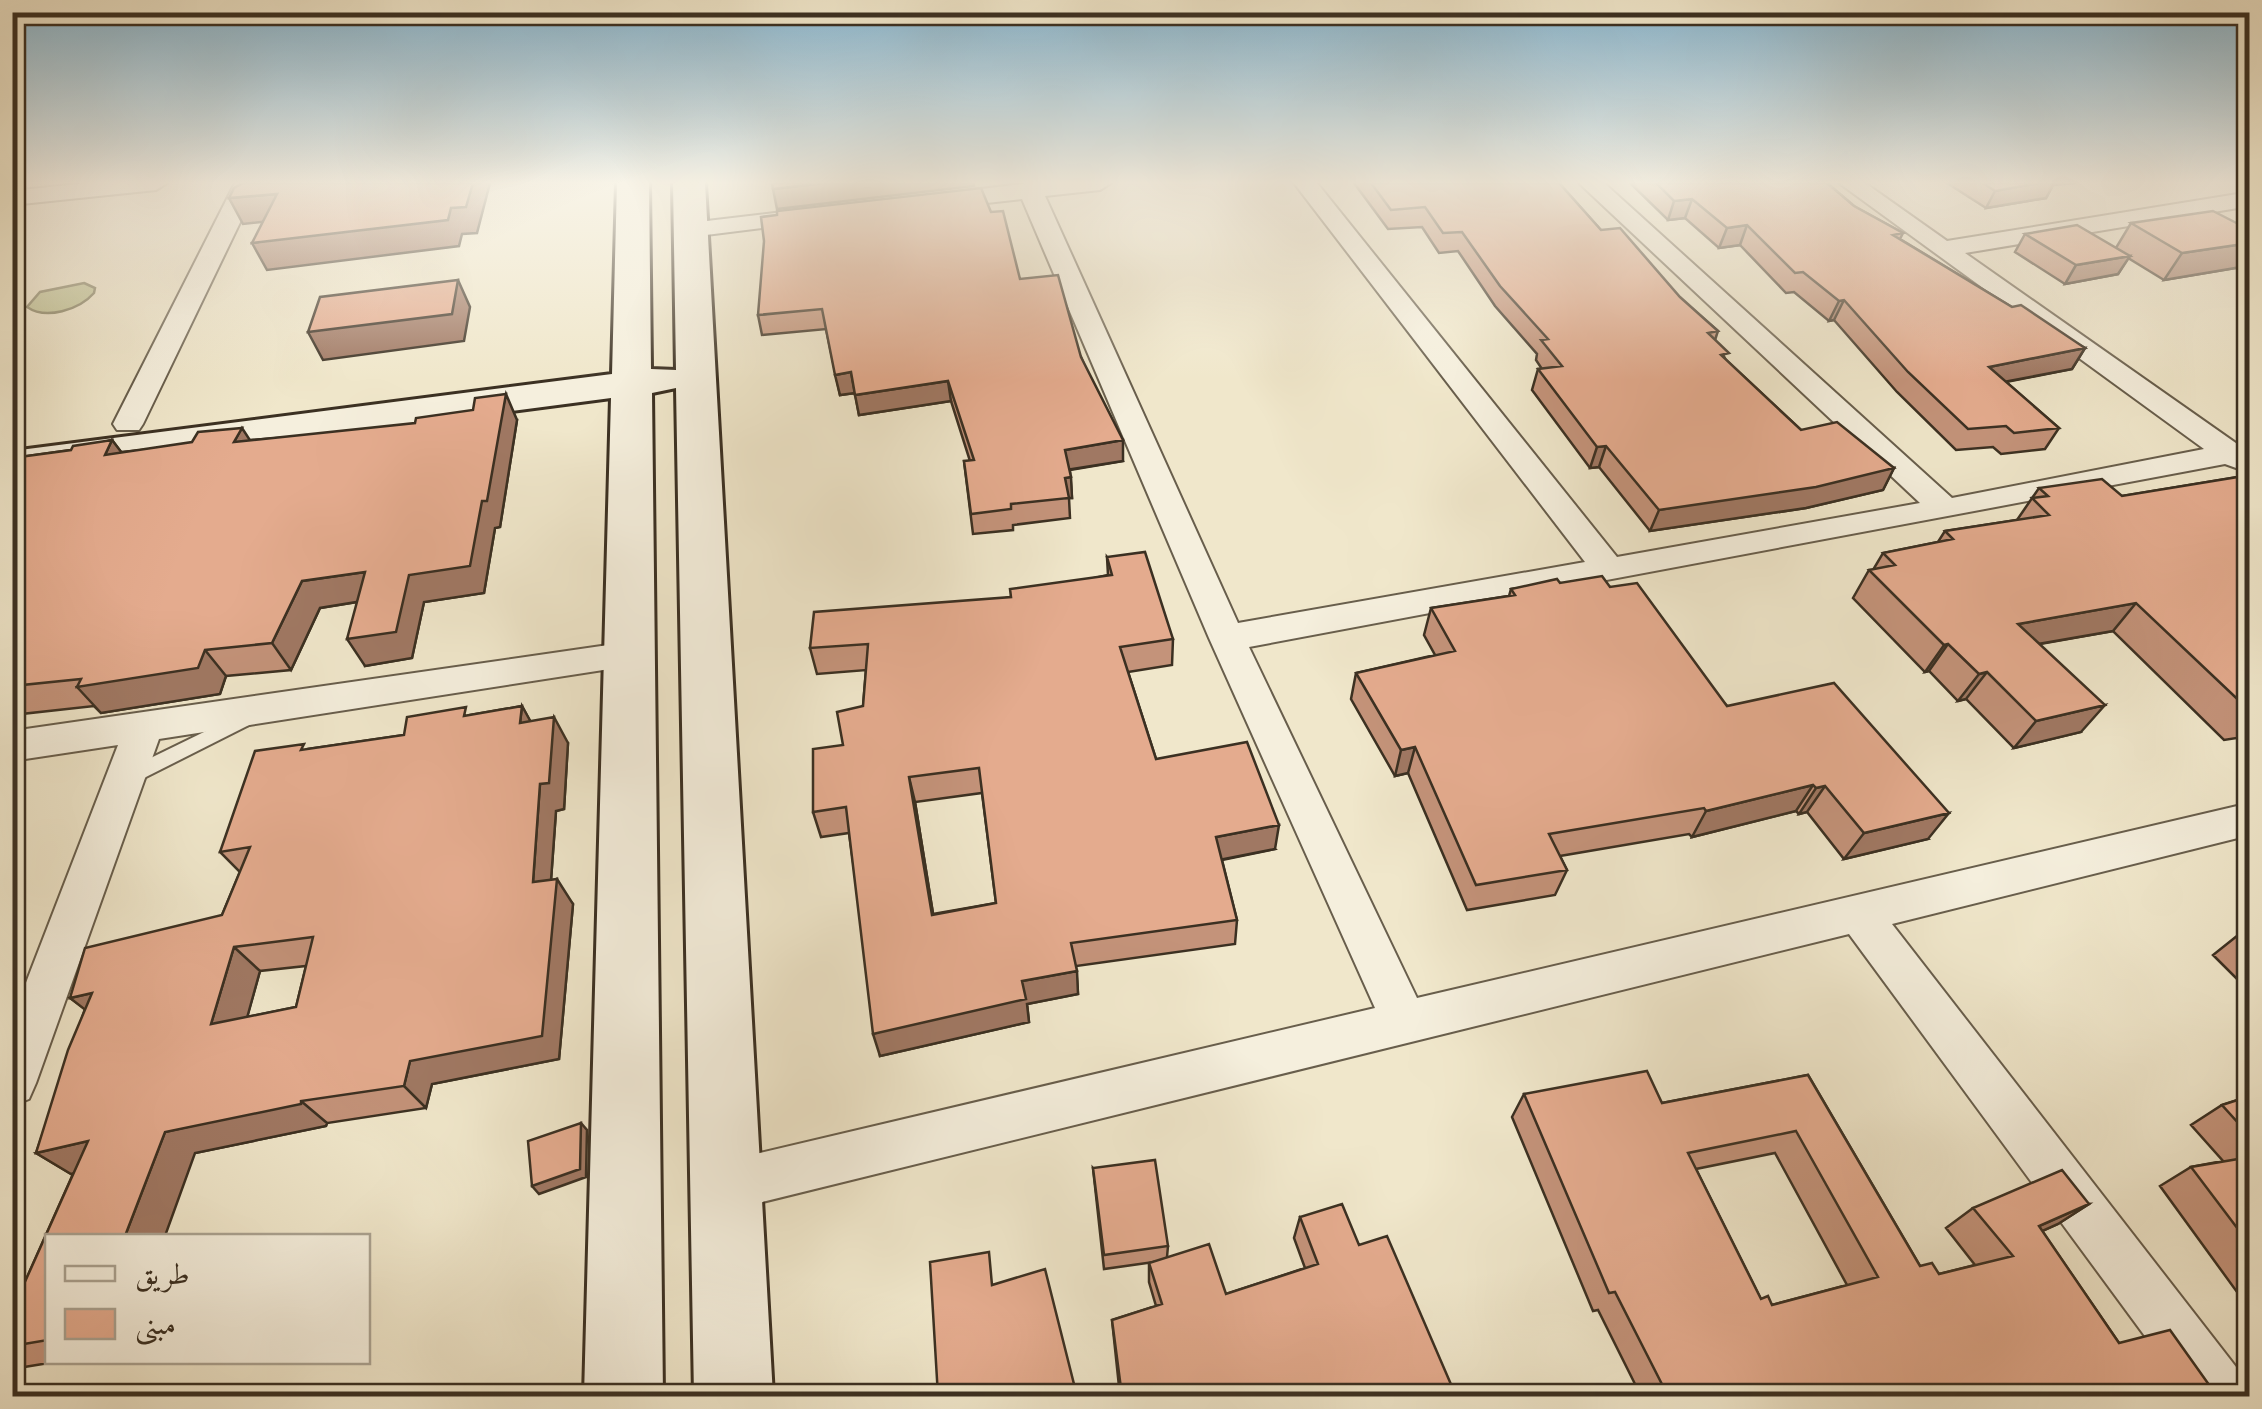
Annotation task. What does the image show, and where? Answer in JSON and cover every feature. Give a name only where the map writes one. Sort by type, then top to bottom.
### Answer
[{"type":"street","points":[[128,424],[215,249]]},
{"type":"street","points":[[624,1396],[633,249]]},
{"type":"street","points":[[691,249],[734,1396]]},
{"type":"street","points":[[1056,249],[1226,638],[1405,1023]]},
{"type":"street","points":[[1357,249],[1609,570]]},
{"type":"street","points":[[1662,249],[1945,509]]},
{"type":"street","points":[[1942,249],[2240,461]]},
{"type":"street","points":[[12,464],[695,361]]},
{"type":"street","points":[[12,439],[632,371]]},
{"type":"street","points":[[1226,638],[1945,509],[2240,461]]},
{"type":"street","points":[[12,746],[629,654]]},
{"type":"street","points":[[12,1084],[145,724]]},
{"type":"street","points":[[726,1186],[2250,819]]},
{"type":"street","points":[[1857,911],[2222,1396]]},
{"type":"lane","points":[[124,780],[270,706]]},
{"type":"green space","points":[[84,283],[95,288],[94,293],[71,308],[43,313],[27,307],[40,292]]},
{"type":"building","points":[[763,249],[1012,249],[1020,279],[1058,275],[1081,357],[1123,440],[1065,450],[1071,477],[1065,478],[1069,498],[1011,504],[1011,509],[971,514],[964,461],[974,460],[948,381],[855,395],[851,372],[835,375],[822,309],[758,315]]},
{"type":"building","points":[[1474,249],[1638,249],[1680,297],[1718,331],[1708,333],[1729,353],[1721,355],[1801,430],[1837,422],[1894,468],[1816,487],[1659,510],[1606,446],[1597,447],[1538,369],[1562,366],[1541,340],[1548,339],[1500,286]]},
{"type":"building","points":[[1771,249],[1916,249],[2012,307],[2021,305],[2085,348],[1989,367],[2059,428],[2014,433],[2006,426],[1968,429],[1908,372],[1844,300],[1839,301],[1803,272],[1795,273]]},
{"type":"building","points":[[2049,249],[2118,249],[2130,256],[2076,265]]},
{"type":"building","points":[[2175,249],[2211,249],[2182,253]]},
{"type":"building","points":[[458,280],[452,314],[308,332],[320,297]]},
{"type":"building","points":[[506,394],[487,501],[482,501],[470,566],[409,575],[396,632],[347,639],[365,572],[302,581],[272,643],[205,650],[198,668],[77,687],[81,679],[12,686],[12,458],[112,440],[105,455],[192,442],[198,432],[242,428],[234,442],[415,423],[416,418],[473,410],[475,398]]},
{"type":"building","points":[[2250,475],[2250,711],[2136,603],[2018,624],[2105,705],[2036,721],[1987,672],[1979,674],[1948,644],[1944,645],[1869,570],[1895,565],[1883,553],[1953,539],[1945,531],[2049,515],[2032,498],[2048,496],[2039,488],[2102,479],[2122,496]]},
{"type":"building","points":[[1145,552],[1173,639],[1120,647],[1156,759],[1247,742],[1279,825],[1216,837],[1237,920],[1071,943],[1077,971],[1022,981],[1026,999],[873,1034],[846,807],[813,812],[813,749],[843,745],[837,712],[863,706],[868,644],[810,648],[814,612],[1011,597],[1010,589],[1112,575],[1107,557]],"holes":[[[979,768],[996,903],[932,915],[909,777]]]},
{"type":"building","points":[[1602,576],[1610,587],[1637,583],[1727,706],[1834,683],[1949,813],[1864,833],[1825,786],[1813,785],[1706,811],[1704,808],[1549,834],[1567,870],[1476,885],[1415,747],[1401,750],[1356,673],[1455,651],[1431,608],[1515,595],[1511,589],[1557,579],[1560,583]]},
{"type":"building","points":[[522,706],[520,723],[554,717],[549,783],[540,784],[533,882],[557,879],[542,1036],[410,1061],[404,1086],[301,1101],[165,1132],[126,1234],[46,1234],[88,1141],[36,1153],[68,1050],[92,993],[70,998],[85,948],[222,915],[250,847],[220,852],[255,751],[304,744],[301,750],[404,735],[407,717],[466,707],[464,716]],"holes":[[[313,937],[296,1007],[211,1024],[234,947]]]},
{"type":"building","points":[[1647,1071],[1662,1103],[1808,1075],[1920,1266],[1932,1263],[1939,1274],[2013,1256],[1973,1208],[2062,1170],[2089,1204],[2039,1226],[2119,1343],[2170,1330],[2217,1396],[1668,1396],[1615,1292],[1609,1293],[1524,1094]],"holes":[[[1796,1131],[1878,1277],[1772,1305],[1768,1296],[1761,1299],[1688,1153]]]},
{"type":"building","points":[[2250,1096],[2250,1136],[2222,1105]]},
{"type":"building","points":[[581,1123],[580,1169],[532,1186],[528,1141]]},
{"type":"building","points":[[2250,1157],[2250,1245],[2191,1167]]},
{"type":"building","points":[[1155,1160],[1168,1246],[1104,1255],[1093,1168]]},
{"type":"building","points":[[1342,1204],[1359,1245],[1387,1236],[1456,1396],[1122,1396],[1112,1320],[1162,1304],[1149,1263],[1209,1244],[1226,1294],[1318,1264],[1300,1217]]},
{"type":"building","points":[[45,1237],[45,1340],[12,1346],[12,1286],[24,1284]]},
{"type":"building","points":[[989,1252],[992,1285],[1045,1269],[1077,1396],[938,1396],[930,1262]]}]
